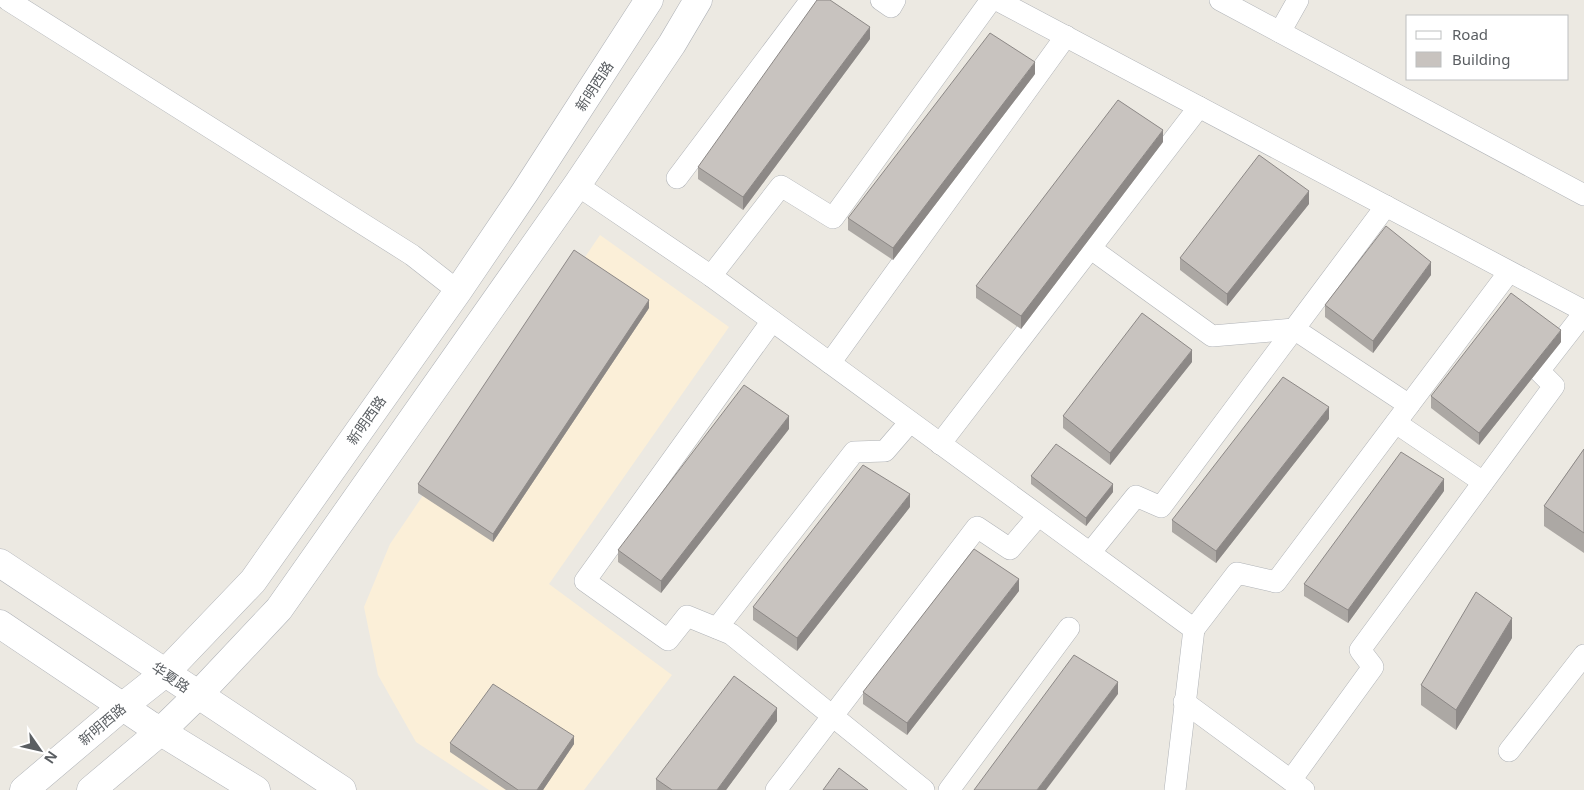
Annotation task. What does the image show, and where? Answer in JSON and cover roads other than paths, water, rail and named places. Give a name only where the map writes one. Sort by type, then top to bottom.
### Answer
[{"type":"street","points":[[8,0],[412,255],[458,290]]},
{"type":"street","name":"新明西路","points":[[24,790],[165,673],[253,581],[525,192],[649,0]]},
{"type":"street","points":[[91,790],[160,732],[198,695],[279,608],[577,185],[672,44],[698,0]]},
{"type":"street","points":[[677,178],[811,0]]},
{"type":"street","points":[[881,0],[890,7],[895,0]]},
{"type":"street","points":[[711,276],[781,186],[832,218],[991,0]]},
{"type":"street","points":[[997,0],[1584,312],[1539,371],[1554,386],[1360,650],[1373,667],[1298,785],[1184,702]]},
{"type":"street","points":[[1220,0],[1584,195]]},
{"type":"street","points":[[1280,32],[1298,0]]},
{"type":"street","points":[[830,363],[1066,36]]},
{"type":"street","points":[[940,444],[1198,107]]},
{"type":"street","points":[[577,185],[711,276],[1194,629]]},
{"type":"street","points":[[1090,553],[1136,496],[1161,507],[1386,206]]},
{"type":"street","points":[[1090,248],[1212,336],[1294,329],[1410,405]]},
{"type":"street","points":[[1176,790],[1184,702],[1194,629],[1237,573],[1276,582],[1510,272]]},
{"type":"street","points":[[772,321],[585,581],[668,640],[687,616],[731,634],[924,790]]},
{"type":"street","points":[[717,628],[854,452],[885,451],[910,422]]},
{"type":"street","points":[[1396,423],[1483,482]]},
{"type":"street","points":[[776,790],[977,527],[1010,549],[1038,516]]},
{"type":"street","name":"华夏路","points":[[0,563],[342,790]]},
{"type":"street","points":[[0,624],[160,732],[256,790]]},
{"type":"street","points":[[949,790],[1069,628]]},
{"type":"street","points":[[1509,751],[1584,655]]}]
